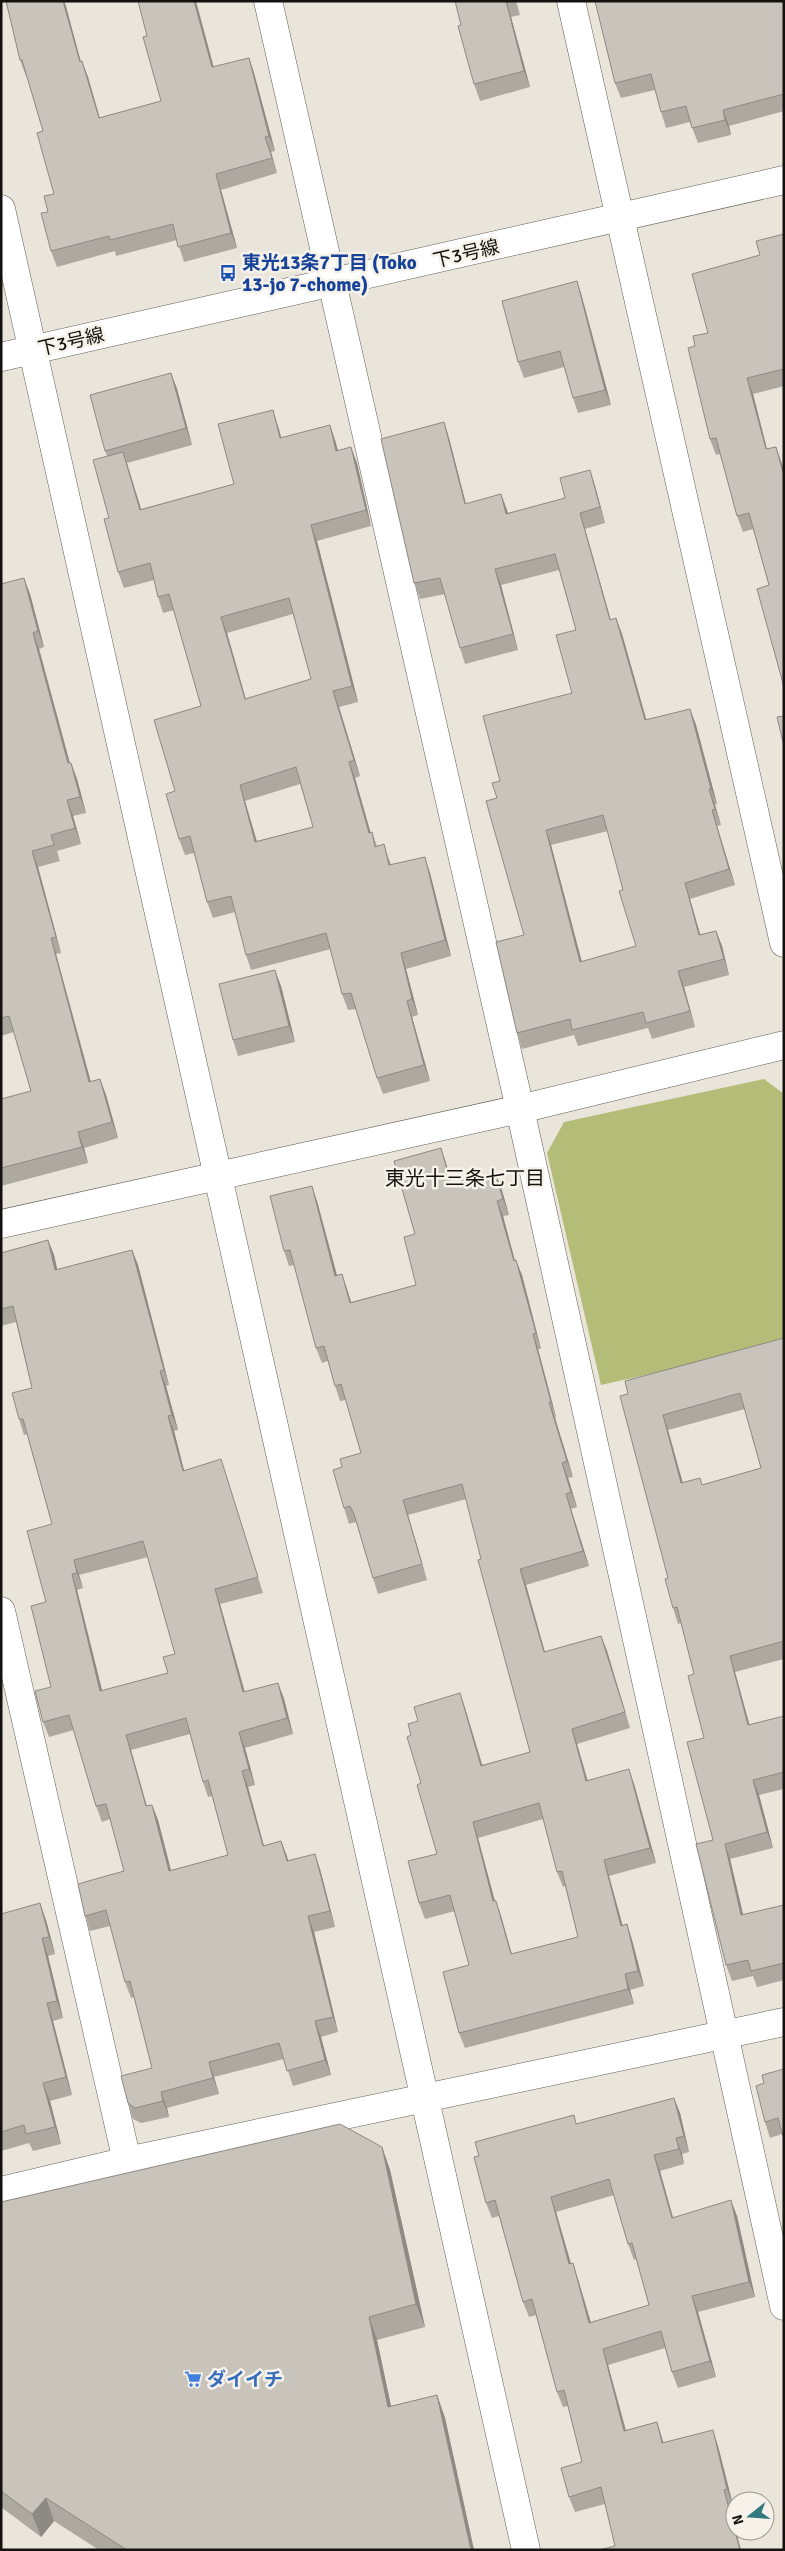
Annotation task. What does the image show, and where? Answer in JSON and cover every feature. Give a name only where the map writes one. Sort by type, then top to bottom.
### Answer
[{"type":"street","points":[[268,1],[520,1109],[784,2306]]},
{"type":"street","points":[[571,1],[784,943]]},
{"type":"street","name":"下3号線","points":[[1,357],[332,284],[784,180]]},
{"type":"street","points":[[1,209],[526,2550]]},
{"type":"street","points":[[1,1224],[218,1174],[520,1109],[784,1045]]},
{"type":"street","points":[[1,1611],[127,2161]]},
{"type":"street","points":[[1,2192],[127,2161],[784,2022]]},
{"type":"green space","points":[[764,1079],[784,1094],[784,1344],[601,1385],[547,1153],[564,1122]]},
{"type":"building","points":[[6,1],[63,1],[80,62],[82,61],[99,118],[161,101],[143,37],[147,36],[138,1],[194,1],[212,67],[249,58],[269,136],[265,137],[272,158],[216,174],[231,233],[178,247],[173,224],[110,240],[109,236],[51,251],[41,213],[48,212],[44,196],[54,194],[37,133],[43,131],[22,60],[20,60]]},
{"type":"building","points":[[455,1],[506,1],[524,71],[474,84],[458,26],[461,25]]},
{"type":"building","points":[[595,1],[784,1],[784,94],[723,110],[725,120],[692,128],[686,106],[661,112],[651,74],[615,83]]},
{"type":"building","points":[[784,234],[784,369],[747,378],[766,449],[776,447],[784,476],[784,687],[757,589],[769,585],[749,513],[737,516],[716,438],[710,439],[688,348],[695,346],[693,336],[708,333],[692,274],[760,255],[756,241]]},
{"type":"building","points":[[577,281],[605,390],[573,398],[560,351],[518,362],[502,301]]},
{"type":"building","points":[[171,373],[186,428],[105,451],[90,395]]},
{"type":"building","points":[[273,410],[280,438],[330,425],[336,451],[351,447],[366,510],[311,525],[352,686],[333,691],[354,760],[349,762],[369,833],[372,832],[375,847],[384,844],[389,865],[425,857],[445,940],[401,953],[412,999],[407,1001],[424,1065],[377,1078],[351,993],[342,994],[326,933],[246,955],[231,896],[207,902],[190,836],[179,839],[166,794],[175,791],[154,720],[201,706],[169,594],[158,597],[150,563],[118,572],[104,519],[109,518],[93,460],[123,452],[140,510],[234,484],[218,424]],"holes":[[[289,598],[311,679],[245,699],[221,617]],[[296,767],[313,827],[255,842],[240,785]]]},
{"type":"building","points":[[444,422],[465,504],[501,494],[506,514],[565,498],[560,478],[590,470],[600,507],[580,513],[610,620],[616,618],[645,720],[690,709],[711,789],[709,789],[715,809],[712,810],[729,869],[685,883],[699,935],[716,931],[724,959],[678,971],[690,1011],[646,1023],[643,1012],[572,1030],[570,1019],[517,1033],[496,942],[524,935],[486,801],[497,798],[492,783],[500,781],[483,716],[572,693],[556,635],[576,630],[555,554],[495,569],[513,634],[460,648],[440,578],[414,583],[381,439]],"holes":[[[603,815],[623,890],[619,891],[636,946],[580,962],[546,830]]]},
{"type":"building","points":[[24,578],[38,631],[33,633],[68,763],[71,763],[80,797],[67,800],[75,828],[51,835],[54,845],[32,851],[56,937],[51,938],[89,1082],[100,1079],[112,1122],[78,1132],[82,1147],[1,1168],[1,1099],[31,1091],[9,1016],[1,1018],[1,584]]},
{"type":"building","points":[[784,716],[784,746],[777,717]]},
{"type":"building","points":[[275,970],[289,1026],[233,1040],[219,984]]},
{"type":"building","points":[[441,1148],[451,1184],[495,1172],[503,1199],[497,1201],[514,1261],[516,1260],[536,1333],[533,1334],[551,1402],[549,1402],[567,1461],[562,1463],[571,1492],[566,1494],[583,1551],[520,1569],[544,1652],[601,1636],[625,1712],[572,1729],[586,1781],[629,1769],[650,1848],[604,1860],[621,1926],[627,1924],[638,1971],[625,1974],[628,1989],[459,2033],[443,1972],[469,1965],[450,1895],[419,1903],[408,1861],[437,1854],[417,1785],[421,1783],[407,1737],[411,1735],[408,1724],[418,1721],[414,1707],[460,1693],[481,1766],[530,1752],[478,1560],[481,1559],[462,1484],[403,1500],[422,1564],[373,1578],[354,1514],[350,1506],[344,1508],[333,1470],[342,1467],[340,1459],[361,1453],[341,1384],[335,1386],[324,1346],[316,1348],[290,1250],[284,1251],[270,1196],[312,1186],[335,1276],[342,1274],[350,1303],[416,1285],[404,1237],[415,1234],[394,1161]],"holes":[[[539,1803],[557,1872],[562,1871],[578,1937],[511,1954],[496,1901],[493,1901],[473,1822]]]},
{"type":"building","points":[[48,1240],[55,1270],[132,1250],[164,1370],[160,1371],[172,1415],[168,1416],[183,1471],[221,1459],[258,1577],[215,1589],[243,1692],[278,1683],[287,1718],[239,1732],[249,1769],[242,1771],[263,1846],[281,1841],[287,1861],[315,1854],[330,1911],[308,1916],[333,2017],[315,2021],[325,2060],[287,2071],[279,2043],[209,2062],[213,2078],[161,2092],[163,2101],[135,2108],[128,2103],[121,2076],[152,2068],[130,1981],[125,1982],[106,1910],[85,1916],[78,1884],[124,1871],[106,1804],[96,1806],[69,1715],[43,1722],[35,1691],[51,1687],[31,1606],[46,1602],[27,1531],[52,1524],[23,1419],[19,1419],[12,1393],[32,1388],[13,1306],[1,1309],[1,1253]],"holes":[[[143,1541],[175,1654],[163,1657],[168,1673],[100,1691],[72,1574],[77,1573],[74,1560]],[[186,1718],[203,1782],[208,1780],[228,1855],[169,1871],[152,1805],[146,1806],[126,1735]]]},
{"type":"building","points":[[784,1338],[784,1641],[730,1656],[748,1725],[784,1716],[784,1772],[753,1780],[767,1832],[725,1844],[741,1915],[784,1905],[784,1963],[751,1971],[748,1960],[726,1965],[696,1844],[713,1840],[687,1742],[704,1738],[688,1676],[694,1674],[677,1607],[673,1608],[665,1579],[668,1578],[620,1396],[628,1394],[625,1381]],"holes":[[[740,1393],[761,1468],[702,1485],[700,1478],[681,1483],[663,1415]]]},
{"type":"building","points":[[40,1903],[49,1937],[42,1938],[57,2001],[47,2003],[66,2077],[43,2083],[55,2127],[26,2134],[24,2125],[1,2132],[1,1914]]},
{"type":"building","points":[[784,2069],[784,2140],[778,2118],[765,2122],[756,2086],[764,2083],[762,2075]]},
{"type":"building","points":[[674,2098],[684,2136],[676,2138],[679,2149],[654,2155],[672,2218],[731,2200],[749,2282],[692,2296],[710,2361],[672,2372],[661,2331],[603,2349],[624,2431],[657,2422],[662,2443],[713,2430],[727,2489],[724,2490],[725,2541],[738,2541],[740,2550],[599,2550],[615,2546],[601,2487],[569,2497],[561,2468],[582,2462],[564,2390],[557,2392],[532,2299],[523,2302],[495,2200],[486,2203],[474,2157],[479,2156],[475,2142],[574,2115],[576,2124]],"holes":[[[609,2179],[628,2244],[632,2243],[649,2305],[589,2323],[573,2263],[569,2264],[551,2197]]]},
{"type":"building","name":"ダイイチ","points":[[340,2124],[382,2147],[416,2304],[369,2317],[388,2407],[437,2395],[471,2550],[127,2550],[46,2498],[32,2514],[1,2491],[1,2202]]},
{"type":"place","name":"東光13条7丁目 (Toko 13-jo 7-chome)","points":[[228,273]]},
{"type":"place","name":"ダイイチ","points":[[193,2379]]},
{"type":"district","name":"東光十三条七丁目","points":[[465,1178]]}]
